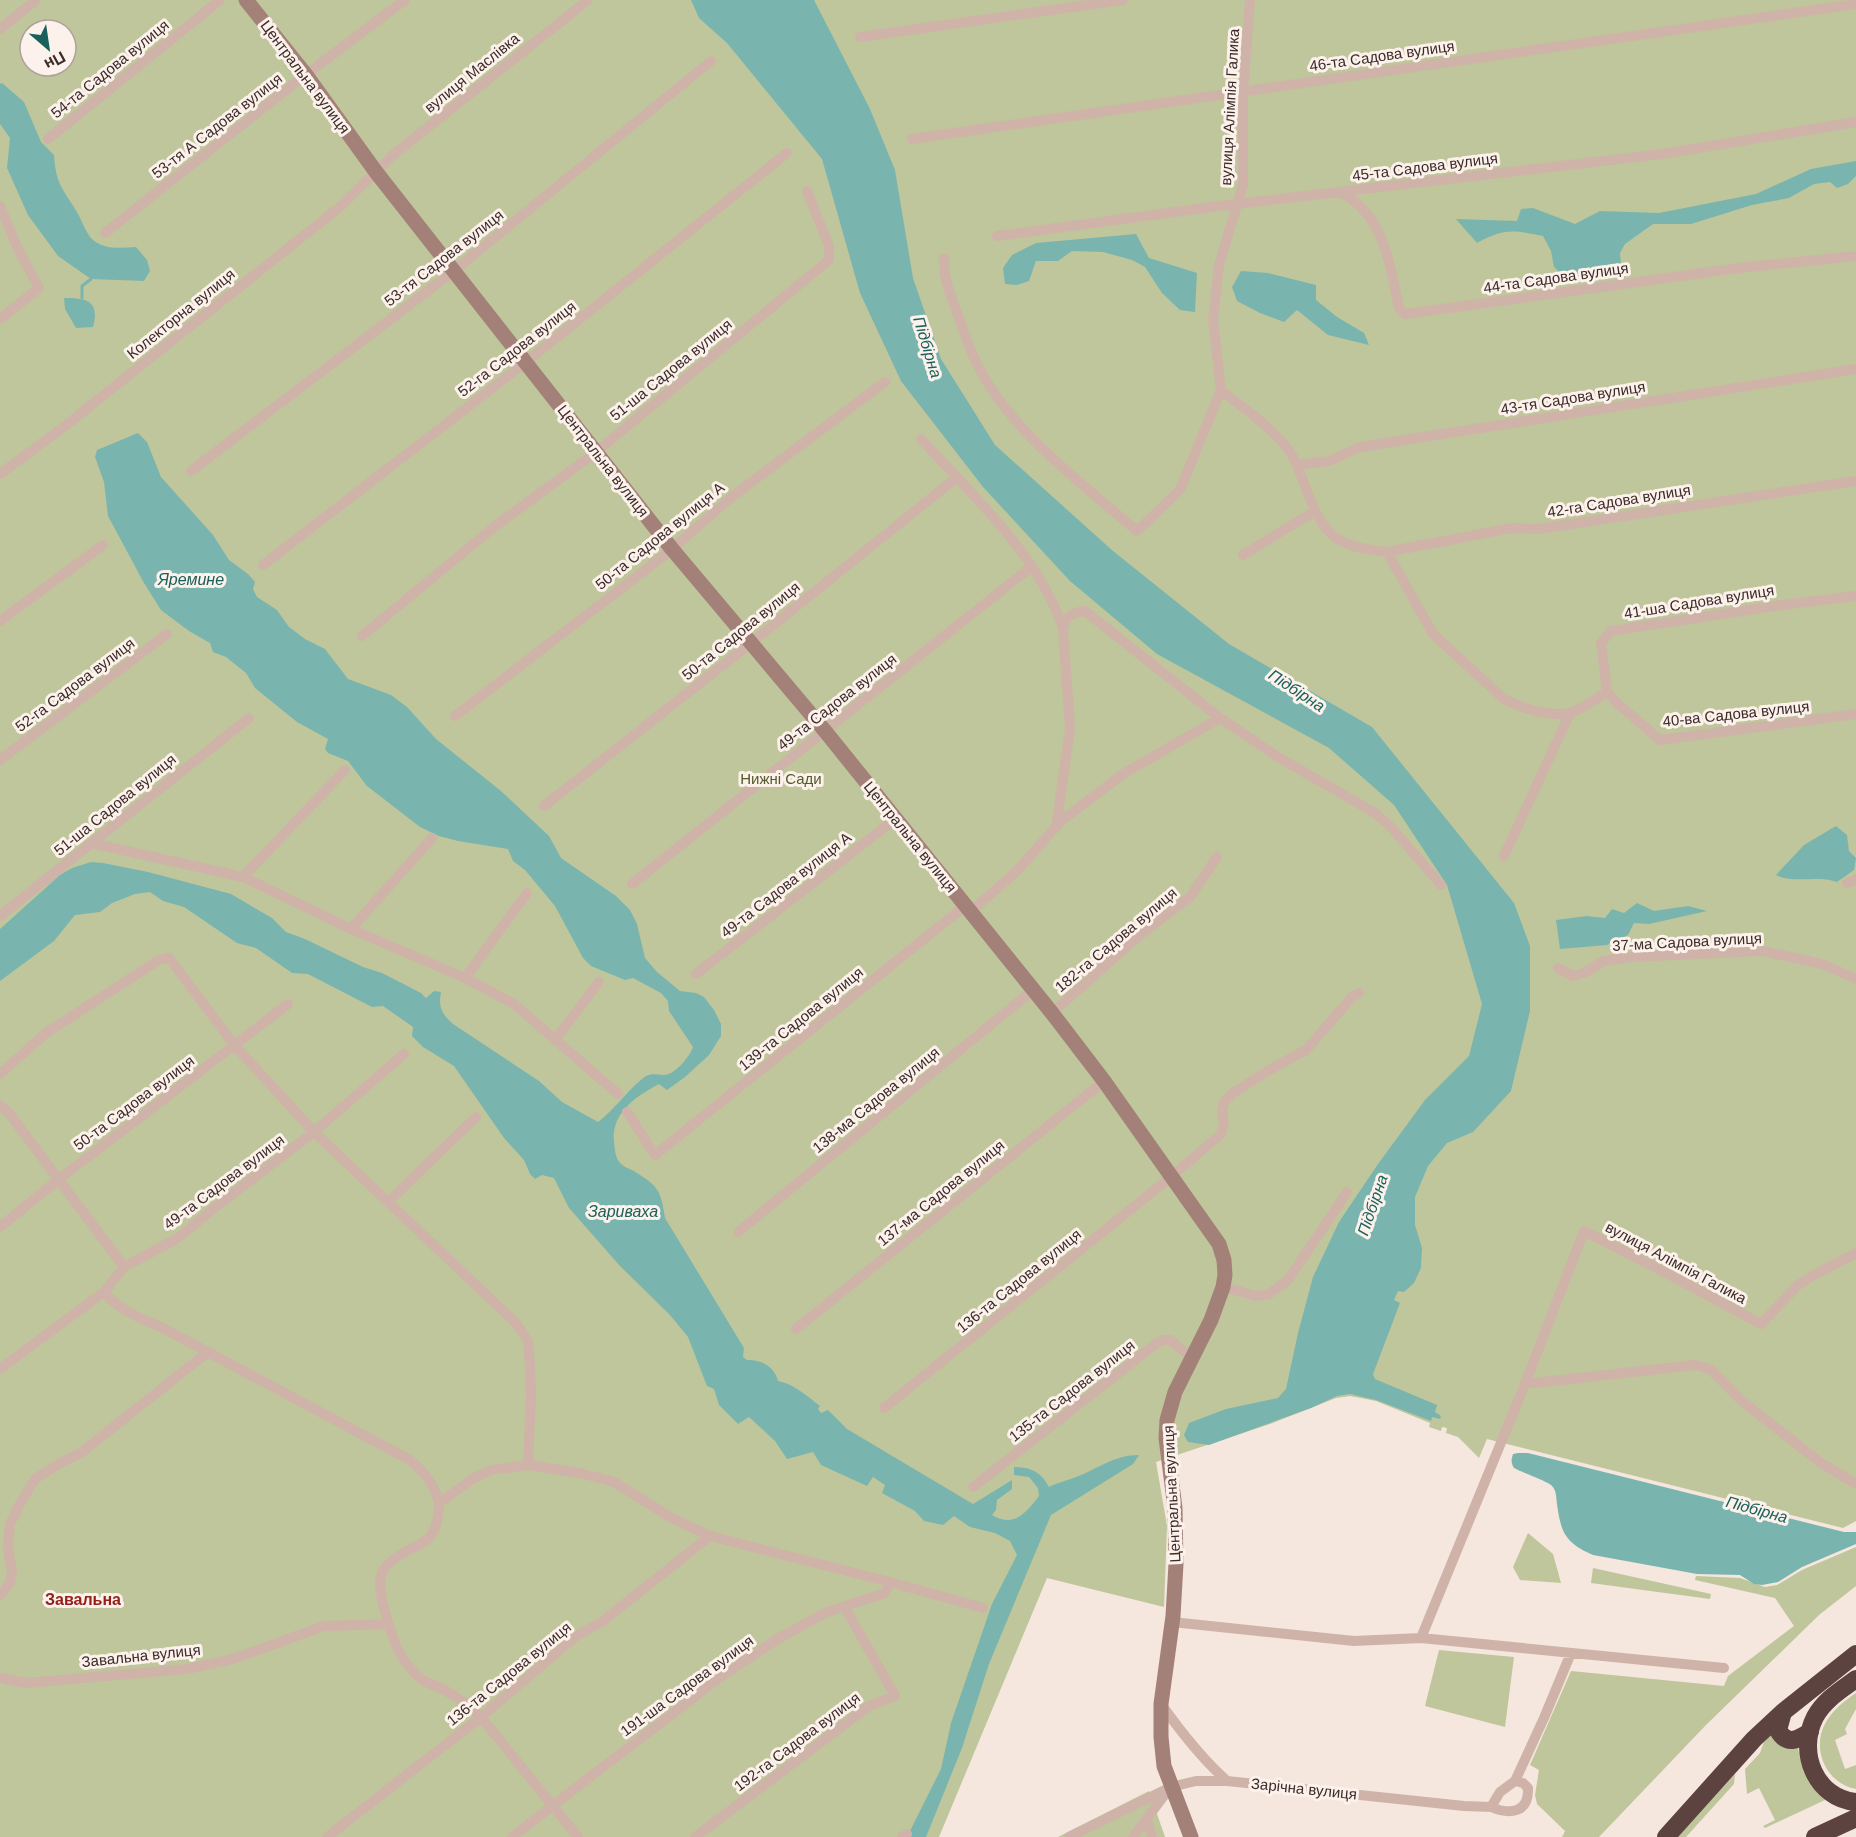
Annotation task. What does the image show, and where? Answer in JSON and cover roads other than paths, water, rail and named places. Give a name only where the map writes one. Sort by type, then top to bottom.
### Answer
[{"type":"highway","points":[[1666,1837],[1754,1739],[1783,1712],[1856,1654]]},
{"type":"highway","points":[[1856,1679],[1826,1702],[1815,1716],[1807,1748],[1810,1763],[1824,1789],[1836,1797],[1856,1802]]},
{"type":"highway","points":[[1783,1712],[1778,1730],[1782,1737],[1788,1741],[1796,1741],[1810,1732]]},
{"type":"highway","points":[[1815,1837],[1856,1818]]},
{"type":"street","points":[[0,29],[36,0]]},
{"type":"street","name":"54-та Садова вулиця","points":[[48,139],[220,0]]},
{"type":"street","name":"Центральна вулиця","points":[[246,0],[306,75],[376,172],[672,549],[825,731],[1052,1013],[1104,1081],[1219,1244],[1225,1267],[1223,1287],[1211,1320],[1175,1392],[1167,1420],[1166,1438],[1175,1508],[1176,1541],[1173,1622],[1161,1704],[1164,1766],[1171,1787]]},
{"type":"street","name":"53-тя А Садова вулиця","points":[[105,233],[405,0]]},
{"type":"street","name":"вулиця Маслівка","points":[[376,172],[393,155],[588,0]]},
{"type":"street","points":[[860,37],[1123,0]]},
{"type":"street","name":"вулиця Алімпія Галика","points":[[1221,390],[1213,320],[1219,265],[1243,185],[1243,91],[1251,0]]},
{"type":"street","name":"46-та Садова вулиця","points":[[912,139],[1856,4]]},
{"type":"street","name":"53-тя Садова вулиця","points":[[191,471],[454,270],[711,61]]},
{"type":"street","name":"45-та Садова вулиця","points":[[998,236],[1238,204],[1662,154],[1856,122]]},
{"type":"street","name":"52-га Садова вулиця","points":[[263,565],[526,362],[787,153]]},
{"type":"street","name":"Колекторна вулиця","points":[[0,474],[65,426],[341,206],[376,172]]},
{"type":"street","name":"51-ша Садова вулиця","points":[[362,636],[494,527],[596,452],[829,260],[829,246],[807,191]]},
{"type":"street","name":"44-та Садова вулиця","points":[[1338,192],[1348,196],[1364,209],[1375,224],[1385,246],[1399,308],[1405,314],[1739,268],[1856,256]]},
{"type":"street","points":[[0,206],[18,249],[39,289],[0,319]]},
{"type":"street","points":[[944,258],[943,274],[962,328],[975,360],[999,398],[1039,446],[1137,531],[1180,490],[1221,390],[1267,428],[1287,448],[1298,465],[1315,511],[1324,527],[1340,542],[1360,549],[1387,552],[1433,634],[1504,699],[1514,705],[1551,713],[1570,712],[1607,692]]},
{"type":"street","name":"43-тя Садова вулиця","points":[[1298,465],[1329,461],[1360,447],[1856,369]]},
{"type":"street","name":"50-та Садова вулиця А","points":[[455,716],[672,549],[733,496],[885,382]]},
{"type":"street","points":[[921,439],[994,518],[1051,597],[1062,623],[1070,728],[1056,828]]},
{"type":"street","name":"50-та Садова вулиця","points":[[544,806],[956,478]]},
{"type":"street","name":"42-га Садова вулиця","points":[[1387,552],[1512,528],[1538,529],[1856,480]]},
{"type":"street","points":[[1243,555],[1315,511]]},
{"type":"street","points":[[0,621],[103,545]]},
{"type":"street","name":"49-та Садова вулиця","points":[[632,884],[1031,567]]},
{"type":"street","name":"41-ша Садова вулиця","points":[[1607,692],[1601,643],[1611,631],[1782,604],[1856,596]]},
{"type":"street","points":[[1062,623],[1072,613],[1085,611],[1220,718],[1278,757],[1375,813],[1390,826],[1441,885]]},
{"type":"street","name":"52-га Садова вулиця","points":[[0,760],[167,634]]},
{"type":"street","name":"40-ва Садова вулиця","points":[[1607,692],[1660,740],[1856,714]]},
{"type":"street","points":[[1504,856],[1570,712]]},
{"type":"street","name":"51-ша Садова вулиця","points":[[0,916],[249,718]]},
{"type":"street","name":"139-та Садова вулиця","points":[[627,1112],[655,1155],[1017,871],[1060,821],[1123,774],[1220,718]]},
{"type":"street","points":[[243,877],[345,770]]},
{"type":"street","name":"49-та Садова вулиця А","points":[[696,974],[895,819]]},
{"type":"street","points":[[351,929],[432,838]]},
{"type":"street","points":[[91,843],[243,877],[351,929],[465,978],[514,1004],[618,1094]]},
{"type":"street","name":"182-га Садова вулиця","points":[[1052,1013],[1141,934],[1190,897],[1217,857]]},
{"type":"street","points":[[465,978],[527,893]]},
{"type":"street","name":"37-ма Садова вулиця","points":[[1558,968],[1573,976],[1586,972],[1603,961],[1631,957],[1762,951],[1822,964],[1856,979]]},
{"type":"street","points":[[0,1074],[46,1034],[84,1007],[159,960],[169,958],[235,1046],[314,1132],[516,1323],[528,1341],[531,1396],[528,1465]]},
{"type":"street","points":[[555,1040],[599,982]]},
{"type":"street","name":"138-ма Садова вулиця","points":[[738,1232],[1033,990]]},
{"type":"street","name":"136-та Садова вулиця","points":[[884,1408],[1221,1134],[1224,1123],[1222,1112],[1224,1102],[1233,1093],[1306,1050],[1352,997],[1359,993]]},
{"type":"street","name":"50-та Садова вулиця","points":[[0,1227],[288,1004]]},
{"type":"street","name":"49-та Садова вулиця","points":[[0,1369],[104,1292],[124,1267],[178,1238],[314,1132],[404,1054]]},
{"type":"street","name":"137-ма Садова вулиця","points":[[796,1329],[1104,1081]]},
{"type":"street","points":[[0,1105],[9,1113],[124,1267]]},
{"type":"street","points":[[388,1202],[476,1117]]},
{"type":"street","points":[[1223,1287],[1256,1296],[1269,1294],[1288,1280],[1347,1192]]},
{"type":"street","name":"вулиця Алімпія Галика","points":[[1421,1638],[1525,1384],[1584,1231],[1761,1324],[1798,1285],[1856,1253]]},
{"type":"street","points":[[104,1292],[126,1312],[161,1327],[410,1460],[425,1473],[434,1486],[439,1503],[439,1516],[433,1533],[423,1544],[387,1564],[381,1573],[380,1591],[388,1624],[399,1653],[423,1680],[464,1701],[482,1717],[578,1837]]},
{"type":"street","name":"135-та Садова вулиця","points":[[973,1487],[1157,1343],[1170,1340],[1191,1357]]},
{"type":"street","points":[[0,1595],[10,1583],[12,1571],[8,1548],[10,1524],[35,1479],[82,1452],[208,1352]]},
{"type":"street","points":[[1525,1384],[1695,1365],[1710,1369],[1743,1401],[1821,1463],[1856,1484]]},
{"type":"street","points":[[439,1503],[474,1478],[491,1470],[528,1465],[580,1473],[614,1482],[670,1517],[710,1536],[983,1608]]},
{"type":"street","name":"136-та Садова вулиця","points":[[327,1837],[482,1717],[575,1637],[603,1621],[710,1536]]},
{"type":"street","name":"191-ша Садова вулиця","points":[[512,1837],[745,1661],[779,1638],[827,1612],[885,1593],[890,1582]]},
{"type":"street","name":"192-га Садова вулиця","points":[[695,1837],[869,1706],[895,1696],[844,1606]]},
{"type":"street","points":[[1173,1622],[1354,1641],[1421,1638],[1724,1668]]},
{"type":"street","name":"Завальна вулиця","points":[[0,1678],[26,1683],[187,1669],[233,1659],[324,1626],[388,1624]]},
{"type":"street","points":[[1491,1807],[1500,1792],[1515,1781],[1571,1653]]},
{"type":"street","points":[[1161,1704],[1194,1748],[1227,1781]]},
{"type":"street","name":"Зарічна вулиця","points":[[1070,1837],[1171,1787],[1196,1780],[1227,1781],[1491,1807],[1510,1812],[1526,1804],[1528,1796],[1528,1788],[1523,1783],[1515,1781]]},
{"type":"street","points":[[1133,1837],[1171,1787]]},
{"type":"street","points":[[1171,1787],[1191,1837]]},
{"type":"street","points":[[1147,1820],[1152,1837]]},
{"type":"water","name":"Підбірна","points":[[691,0],[814,0],[870,109],[895,170],[913,278],[941,359],[995,445],[1113,551],[1229,644],[1372,727],[1514,903],[1530,946],[1530,1011],[1511,1091],[1473,1132],[1447,1143],[1428,1166],[1415,1197],[1415,1225],[1422,1248],[1421,1268],[1414,1283],[1404,1292],[1398,1291],[1394,1300],[1400,1303],[1373,1374],[1375,1379],[1437,1405],[1435,1412],[1441,1416],[1440,1419],[1432,1417],[1431,1421],[1376,1400],[1350,1394],[1337,1396],[1311,1408],[1209,1445],[1188,1442],[1184,1435],[1189,1423],[1226,1409],[1278,1398],[1286,1389],[1313,1277],[1339,1222],[1425,1100],[1469,1056],[1482,1004],[1447,885],[1394,805],[1329,748],[1157,654],[1070,581],[983,487],[901,381],[860,293],[822,159],[727,43],[699,18]]},
{"type":"water","points":[[2,83],[24,102],[41,142],[54,155],[62,187],[90,236],[97,243],[107,247],[136,247],[147,260],[150,271],[144,281],[91,279],[58,256],[28,215],[7,168],[10,138],[0,124],[0,84]]},
{"type":"water","points":[[1856,161],[1856,176],[1848,184],[1837,188],[1830,182],[1814,184],[1789,198],[1752,205],[1691,224],[1653,224],[1625,244],[1620,253],[1621,266],[1608,275],[1565,277],[1554,267],[1551,251],[1543,236],[1509,232],[1477,243],[1456,219],[1517,221],[1521,209],[1533,208],[1575,224],[1600,211],[1659,213],[1756,194],[1811,169]]},
{"type":"water","points":[[1136,234],[1149,258],[1197,273],[1195,312],[1180,310],[1162,293],[1145,267],[1132,260],[1103,252],[1072,251],[1058,261],[1036,261],[1029,281],[1017,285],[1005,284],[1003,268],[1012,255],[1036,243]]},
{"type":"water","points":[[1241,271],[1268,273],[1316,285],[1316,300],[1337,317],[1364,333],[1369,345],[1328,335],[1297,310],[1284,322],[1237,301],[1232,287]]},
{"type":"water","points":[[64,298],[85,300],[93,306],[95,318],[93,327],[76,328],[65,309]]},
{"type":"water","points":[[138,433],[147,442],[161,477],[213,535],[229,560],[255,582],[253,589],[257,597],[277,610],[289,627],[305,639],[325,649],[348,679],[391,695],[407,707],[436,739],[501,791],[549,836],[561,858],[616,896],[630,910],[637,924],[645,958],[657,972],[680,991],[696,993],[704,997],[714,1010],[721,1024],[721,1036],[709,1055],[667,1090],[659,1084],[633,1100],[616,1123],[614,1142],[619,1162],[642,1176],[660,1195],[665,1218],[744,1348],[743,1357],[767,1365],[774,1372],[778,1381],[805,1394],[820,1406],[818,1409],[821,1413],[828,1410],[847,1429],[973,1504],[1012,1480],[1012,1489],[997,1500],[996,1510],[992,1515],[1000,1519],[1019,1517],[1039,1496],[1038,1488],[1029,1477],[1014,1475],[1014,1467],[1035,1471],[1049,1487],[1122,1457],[1139,1455],[1133,1464],[1051,1515],[989,1664],[962,1748],[926,1837],[909,1837],[909,1833],[941,1769],[951,1723],[992,1604],[1017,1555],[1010,1541],[995,1533],[970,1527],[954,1516],[943,1525],[924,1521],[915,1511],[882,1493],[885,1485],[873,1477],[867,1486],[821,1465],[813,1452],[787,1459],[775,1441],[749,1417],[738,1424],[719,1405],[714,1389],[707,1386],[688,1337],[670,1315],[620,1266],[569,1208],[554,1178],[542,1175],[535,1179],[530,1174],[524,1160],[504,1138],[454,1066],[423,1047],[412,1036],[413,1027],[383,1006],[372,1007],[308,974],[292,973],[256,948],[237,943],[184,907],[163,901],[150,892],[135,894],[112,903],[100,912],[75,915],[54,941],[0,981],[0,929],[60,875],[72,868],[91,862],[103,863],[148,872],[231,894],[272,918],[286,932],[363,967],[382,973],[421,993],[426,998],[434,991],[441,992],[442,1010],[453,1024],[539,1081],[562,1102],[598,1122],[645,1077],[653,1074],[668,1074],[677,1069],[693,1047],[669,1011],[668,1001],[661,993],[633,978],[625,980],[591,966],[583,958],[555,906],[525,870],[513,861],[508,849],[458,841],[439,836],[420,827],[367,786],[348,761],[328,753],[325,749],[328,739],[297,722],[255,688],[246,673],[226,657],[213,652],[210,643],[161,610],[108,516],[104,482],[95,457],[97,450]]},
{"type":"water","points":[[1836,826],[1847,835],[1849,851],[1856,858],[1854,870],[1837,882],[1821,879],[1790,879],[1776,875],[1804,845]]},
{"type":"water","points":[[1637,903],[1654,911],[1688,906],[1707,911],[1649,924],[1634,923],[1628,935],[1607,945],[1560,949],[1556,920],[1587,916],[1605,918],[1612,909],[1624,913]]},
{"type":"water","points":[[1518,1453],[1528,1453],[1844,1532],[1856,1532],[1856,1544],[1802,1567],[1778,1582],[1762,1585],[1754,1584],[1740,1575],[1697,1574],[1593,1555],[1571,1542],[1566,1536],[1554,1488],[1514,1468],[1512,1456]]},
{"type":"waterway","points":[[82,298],[82,286],[91,279]]},
{"type":"district","name":"Завальна","points":[[83,1599]]},
{"type":"water label","name":"Яремине","points":[[191,579]]},
{"type":"water label","name":"Зариваха","points":[[623,1211]]},
{"type":"park label","name":"Нижні Сади","points":[[781,779]]}]
